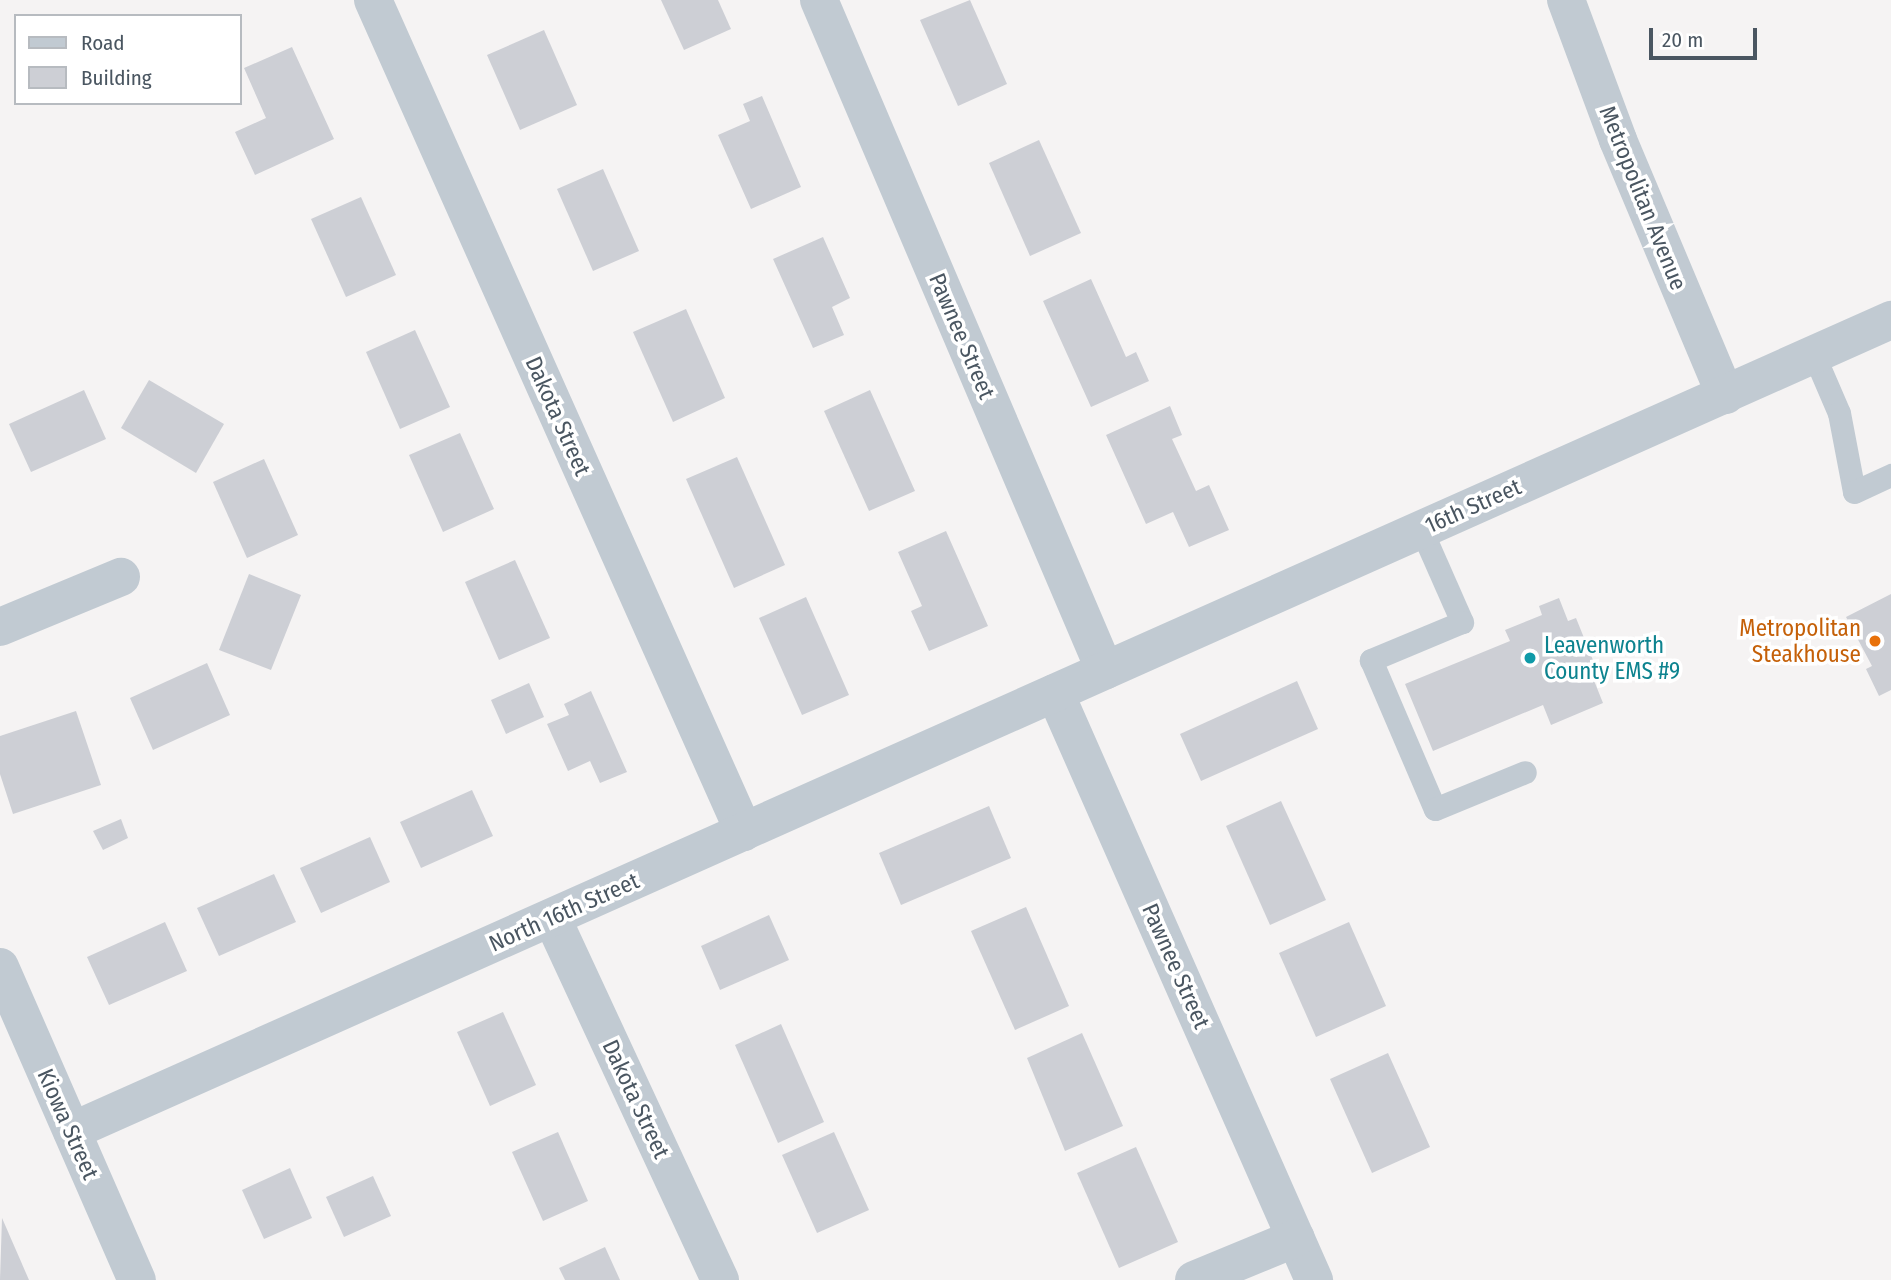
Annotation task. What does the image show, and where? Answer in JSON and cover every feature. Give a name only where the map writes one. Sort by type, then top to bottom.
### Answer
[{"type":"street","name":"Dakota Street","points":[[373,0],[744,832]]},
{"type":"street","name":"Pawnee Street","points":[[819,0],[1105,671]]},
{"type":"street","name":"Metropolitan Avenue","points":[[1566,0],[1618,140],[1724,395]]},
{"type":"street","name":"16th Street","points":[[1055,693],[1891,320]]},
{"type":"street","points":[[0,627],[121,576]]},
{"type":"street","name":"North 16th Street","points":[[72,1131],[1055,693]]},
{"type":"street","name":"Pawnee Street","points":[[1055,693],[1314,1280]]},
{"type":"street","name":"Dakota Street","points":[[552,918],[720,1280]]},
{"type":"street","name":"Kiowa Street","points":[[0,967],[137,1280]]},
{"type":"street","points":[[1194,1280],[1296,1238]]},
{"type":"lane","points":[[1814,355],[1839,413],[1854,492],[1891,475]]},
{"type":"lane","points":[[1421,529],[1462,622],[1371,660],[1434,809],[1525,772]]},
{"type":"building","points":[[661,0],[718,0],[731,29],[684,50]]},
{"type":"building","points":[[970,0],[1007,84],[958,106],[920,20]]},
{"type":"building","points":[[544,30],[577,105],[520,130],[487,55]]},
{"type":"building","points":[[292,47],[334,139],[255,175],[235,132],[266,118],[244,68]]},
{"type":"building","points":[[762,96],[801,187],[751,209],[718,135],[750,121],[743,104]]},
{"type":"building","points":[[1039,140],[1081,233],[1030,256],[989,163]]},
{"type":"building","points":[[603,169],[639,251],[593,271],[557,189]]},
{"type":"building","points":[[361,197],[396,275],[346,297],[311,219]]},
{"type":"building","points":[[823,237],[850,298],[832,307],[844,335],[813,348],[773,259]]},
{"type":"building","points":[[1091,279],[1126,357],[1136,352],[1149,381],[1091,407],[1043,301]]},
{"type":"building","points":[[686,309],[725,398],[673,422],[633,332]]},
{"type":"building","points":[[415,330],[450,407],[400,429],[366,352]]},
{"type":"building","points":[[149,380],[224,424],[196,473],[121,428]]},
{"type":"building","points":[[84,390],[106,439],[31,472],[9,424]]},
{"type":"building","points":[[870,390],[915,491],[869,511],[824,411]]},
{"type":"building","points":[[1170,406],[1182,435],[1172,439],[1196,491],[1209,485],[1229,530],[1189,547],[1173,512],[1146,524],[1106,435]]},
{"type":"building","points":[[460,433],[494,509],[443,532],[409,455]]},
{"type":"building","points":[[737,457],[785,565],[734,588],[686,479]]},
{"type":"building","points":[[264,459],[298,535],[247,558],[213,482]]},
{"type":"building","points":[[946,531],[988,626],[929,651],[911,611],[922,606],[898,552]]},
{"type":"building","points":[[515,560],[550,638],[499,660],[465,582]]},
{"type":"building","points":[[249,574],[301,595],[271,670],[219,650]]},
{"type":"building","name":"Metropolitan Steakhouse","points":[[1891,594],[1891,690],[1879,696],[1866,669],[1872,666],[1846,617]]},
{"type":"building","points":[[806,597],[849,695],[802,715],[759,618]]},
{"type":"building","name":"Leavenworth County EMS #9","points":[[1559,598],[1568,621],[1576,618],[1599,675],[1593,678],[1603,703],[1551,725],[1543,705],[1433,751],[1405,684],[1510,641],[1505,630],[1542,615],[1539,606]]},
{"type":"building","points":[[207,663],[230,715],[153,750],[130,698]]},
{"type":"building","points":[[1297,681],[1318,729],[1201,781],[1180,734]]},
{"type":"building","points":[[529,683],[544,717],[506,734],[491,700]]},
{"type":"building","points":[[591,691],[627,772],[600,783],[590,761],[568,771],[547,724],[569,715],[564,704]]},
{"type":"building","points":[[76,711],[101,785],[13,814],[0,774],[0,736]]},
{"type":"building","points":[[472,790],[493,836],[421,868],[400,822]]},
{"type":"building","points":[[1281,801],[1326,900],[1270,925],[1226,826]]},
{"type":"building","points":[[989,806],[1011,858],[901,905],[879,853]]},
{"type":"building","points":[[121,819],[128,838],[103,850],[93,831]]},
{"type":"building","points":[[370,837],[390,882],[321,913],[300,868]]},
{"type":"building","points":[[274,874],[296,922],[219,956],[197,908]]},
{"type":"building","points":[[1026,907],[1069,1006],[1015,1030],[971,931]]},
{"type":"building","points":[[769,915],[789,960],[720,990],[701,946]]},
{"type":"building","points":[[165,922],[187,971],[109,1005],[87,957]]},
{"type":"building","points":[[1349,922],[1386,1006],[1316,1037],[1279,953]]},
{"type":"building","points":[[503,1012],[536,1085],[490,1106],[457,1032]]},
{"type":"building","points":[[781,1024],[824,1122],[778,1143],[735,1045]]},
{"type":"building","points":[[1082,1033],[1123,1126],[1065,1151],[1027,1058]]},
{"type":"building","points":[[1388,1053],[1430,1147],[1372,1173],[1330,1079]]},
{"type":"building","points":[[558,1132],[588,1201],[543,1221],[512,1152]]},
{"type":"building","points":[[834,1132],[869,1210],[817,1233],[782,1155]]},
{"type":"building","points":[[1136,1147],[1178,1242],[1119,1268],[1077,1173]]},
{"type":"building","points":[[290,1168],[312,1218],[264,1239],[242,1190]]},
{"type":"building","points":[[373,1176],[391,1216],[344,1237],[326,1197]]},
{"type":"building","points":[[2,1218],[29,1280],[0,1280]]},
{"type":"building","points":[[605,1247],[620,1280],[565,1280],[559,1268]]},
{"type":"place","name":"Metropolitan Steakhouse","points":[[1875,641]]},
{"type":"place","name":"Leavenworth County EMS #9","points":[[1530,658]]}]
